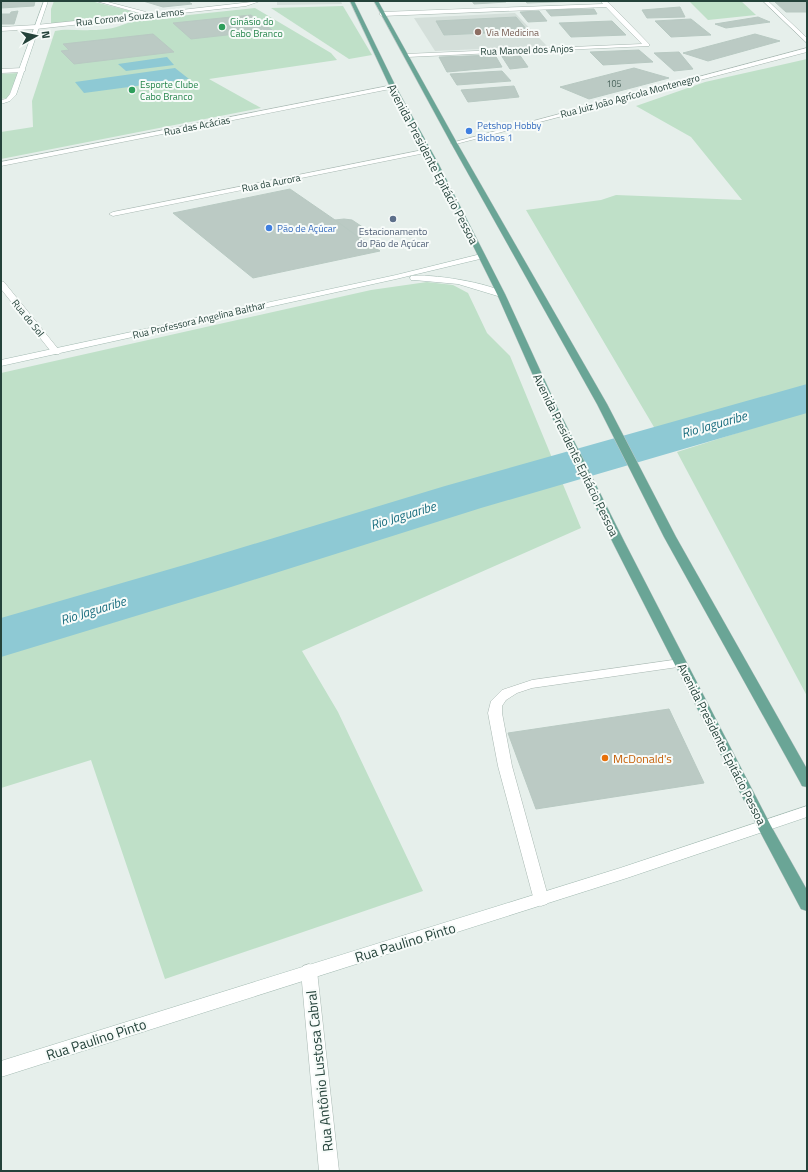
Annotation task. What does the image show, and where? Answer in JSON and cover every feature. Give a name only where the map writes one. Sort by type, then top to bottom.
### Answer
[{"type":"main road","name":"Avenida Presidente Epitácio Pessoa","points":[[352,1],[393,87],[428,151],[501,294],[552,407],[619,543],[764,826],[807,905]]},
{"type":"main road","points":[[376,1],[454,143],[602,404],[670,537],[807,782]]},
{"type":"street","points":[[1,102],[11,98],[23,70],[46,1]]},
{"type":"street","points":[[98,1],[150,15]]},
{"type":"street","name":"Rua Coronel Souza Lemos","points":[[1,29],[36,28],[246,5],[258,1]]},
{"type":"street","points":[[603,1],[608,5]]},
{"type":"street","points":[[765,1],[807,41]]},
{"type":"street","points":[[382,14],[608,5]]},
{"type":"street","name":"Rua Manoel dos Anjos","points":[[407,55],[647,45],[608,5]]},
{"type":"street","name":"Rua Juiz João Agrícola Montenegro","points":[[454,143],[807,50]]},
{"type":"street","points":[[1,71],[23,70]]},
{"type":"street","name":"Rua das Acácias","points":[[1,164],[393,87]]},
{"type":"street","name":"Rua da Aurora","points":[[113,214],[428,151]]},
{"type":"street","points":[[396,277],[481,256]]},
{"type":"street","points":[[396,277],[447,279],[472,284],[501,294]]},
{"type":"street","name":"Rua Professora Angelina Balthar","points":[[1,363],[396,277]]},
{"type":"street","name":"Rua do Sol","points":[[1,284],[56,352]]},
{"type":"street","points":[[541,900],[505,766],[495,713],[495,706],[499,698],[515,689],[532,684],[680,663]]},
{"type":"street","name":"Rua Paulino Pinto","points":[[1,1069],[309,971],[541,900],[807,811]]},
{"type":"street","name":"Rua Antônio Lustosa Cabral","points":[[309,971],[329,1171]]},
{"type":"shaded area","points":[[277,1],[341,1],[342,4],[277,5]]},
{"type":"shaded area","name":"Via Medicina","points":[[515,13],[547,46],[435,51],[414,18]]},
{"type":"green space","points":[[54,1],[91,1],[143,14],[51,25],[51,9]]},
{"type":"green space","points":[[689,1],[741,1],[756,15],[708,20]]},
{"type":"green space","points":[[343,6],[372,55],[349,59],[271,8]]},
{"type":"green space","name":"Esporte Clube Cabo Branco","points":[[255,8],[331,53],[337,60],[209,79],[261,108],[1,159],[1,132],[33,127],[32,101],[55,31],[107,29],[132,21]]},
{"type":"green space","points":[[807,59],[807,398],[661,439],[526,210],[601,200],[616,195],[742,200],[691,137],[636,106],[705,82]]},
{"type":"green space","points":[[18,73],[8,98],[1,99],[1,74]]},
{"type":"green space","points":[[427,282],[453,285],[468,293],[487,333],[510,356],[581,528],[302,651],[338,712],[423,891],[165,979],[91,760],[1,788],[1,373],[371,290]]},
{"type":"green space","points":[[807,411],[807,696],[677,452]]},
{"type":"water","points":[[167,57],[174,65],[126,71],[118,64]]},
{"type":"water","points":[[175,68],[189,79],[84,93],[75,82]]},
{"type":"building","points":[[1,1],[35,1],[34,6],[1,8]]},
{"type":"building","points":[[143,1],[187,1],[192,4],[163,7]]},
{"type":"building","points":[[472,1],[505,1],[506,2],[474,4]]},
{"type":"building","points":[[525,1],[580,1],[527,3]]},
{"type":"building","points":[[774,1],[806,1],[807,12],[786,12]]},
{"type":"building","points":[[680,7],[685,17],[647,18],[642,10]]},
{"type":"building","points":[[594,9],[597,14],[551,16],[546,10]]},
{"type":"building","points":[[18,11],[14,24],[1,24],[1,14],[10,14],[11,12]]},
{"type":"building","points":[[539,11],[547,21],[528,22],[520,12]]},
{"type":"building","name":"Ginásio do Cabo Branco","points":[[251,15],[272,30],[191,39],[173,23]]},
{"type":"building","points":[[516,17],[528,31],[444,35],[436,21]]},
{"type":"building","points":[[758,17],[770,22],[726,28],[715,24]]},
{"type":"building","points":[[691,19],[711,35],[671,37],[655,21]]},
{"type":"building","points":[[612,21],[626,35],[571,37],[559,23]]},
{"type":"building","points":[[153,34],[174,52],[74,64],[61,51],[69,50],[63,44]]},
{"type":"building","points":[[755,34],[780,41],[708,61],[683,53]]},
{"type":"building","points":[[639,50],[653,62],[603,65],[590,52]]},
{"type":"building","points":[[679,52],[693,69],[674,71],[654,53]]},
{"type":"building","points":[[519,54],[528,67],[510,69],[501,55]]},
{"type":"building","points":[[495,55],[502,67],[447,72],[439,57]]},
{"type":"building","points":[[634,68],[669,78],[589,99],[560,87]]},
{"type":"building","points":[[502,71],[511,81],[457,85],[450,74]]},
{"type":"building","points":[[514,86],[519,97],[468,102],[461,90]]},
{"type":"building","name":"Pão de Açúcar","points":[[290,189],[380,251],[253,278],[173,213]]},
{"type":"building","points":[[335,220],[352,220],[370,232],[357,236]]},
{"type":"building","name":"McDonald's","points":[[669,709],[704,783],[536,809],[508,733]]},
{"type":"waterway","name":"Rio Jaguaribe","points":[[1,638],[463,497],[807,398]]},
{"type":"place","name":"Ginásio do Cabo Branco","points":[[222,27]]},
{"type":"place","name":"Via Medicina","points":[[478,32]]},
{"type":"place","name":"Esporte Clube Cabo Branco","points":[[132,90]]},
{"type":"place","name":"Petshop Hobby Bichos 1","points":[[469,131]]},
{"type":"place","name":"Estacionamento do Pão de Açúcar","points":[[393,219]]},
{"type":"place","name":"Pão de Açúcar","points":[[269,228]]},
{"type":"place","name":"McDonald's","points":[[605,758]]}]
